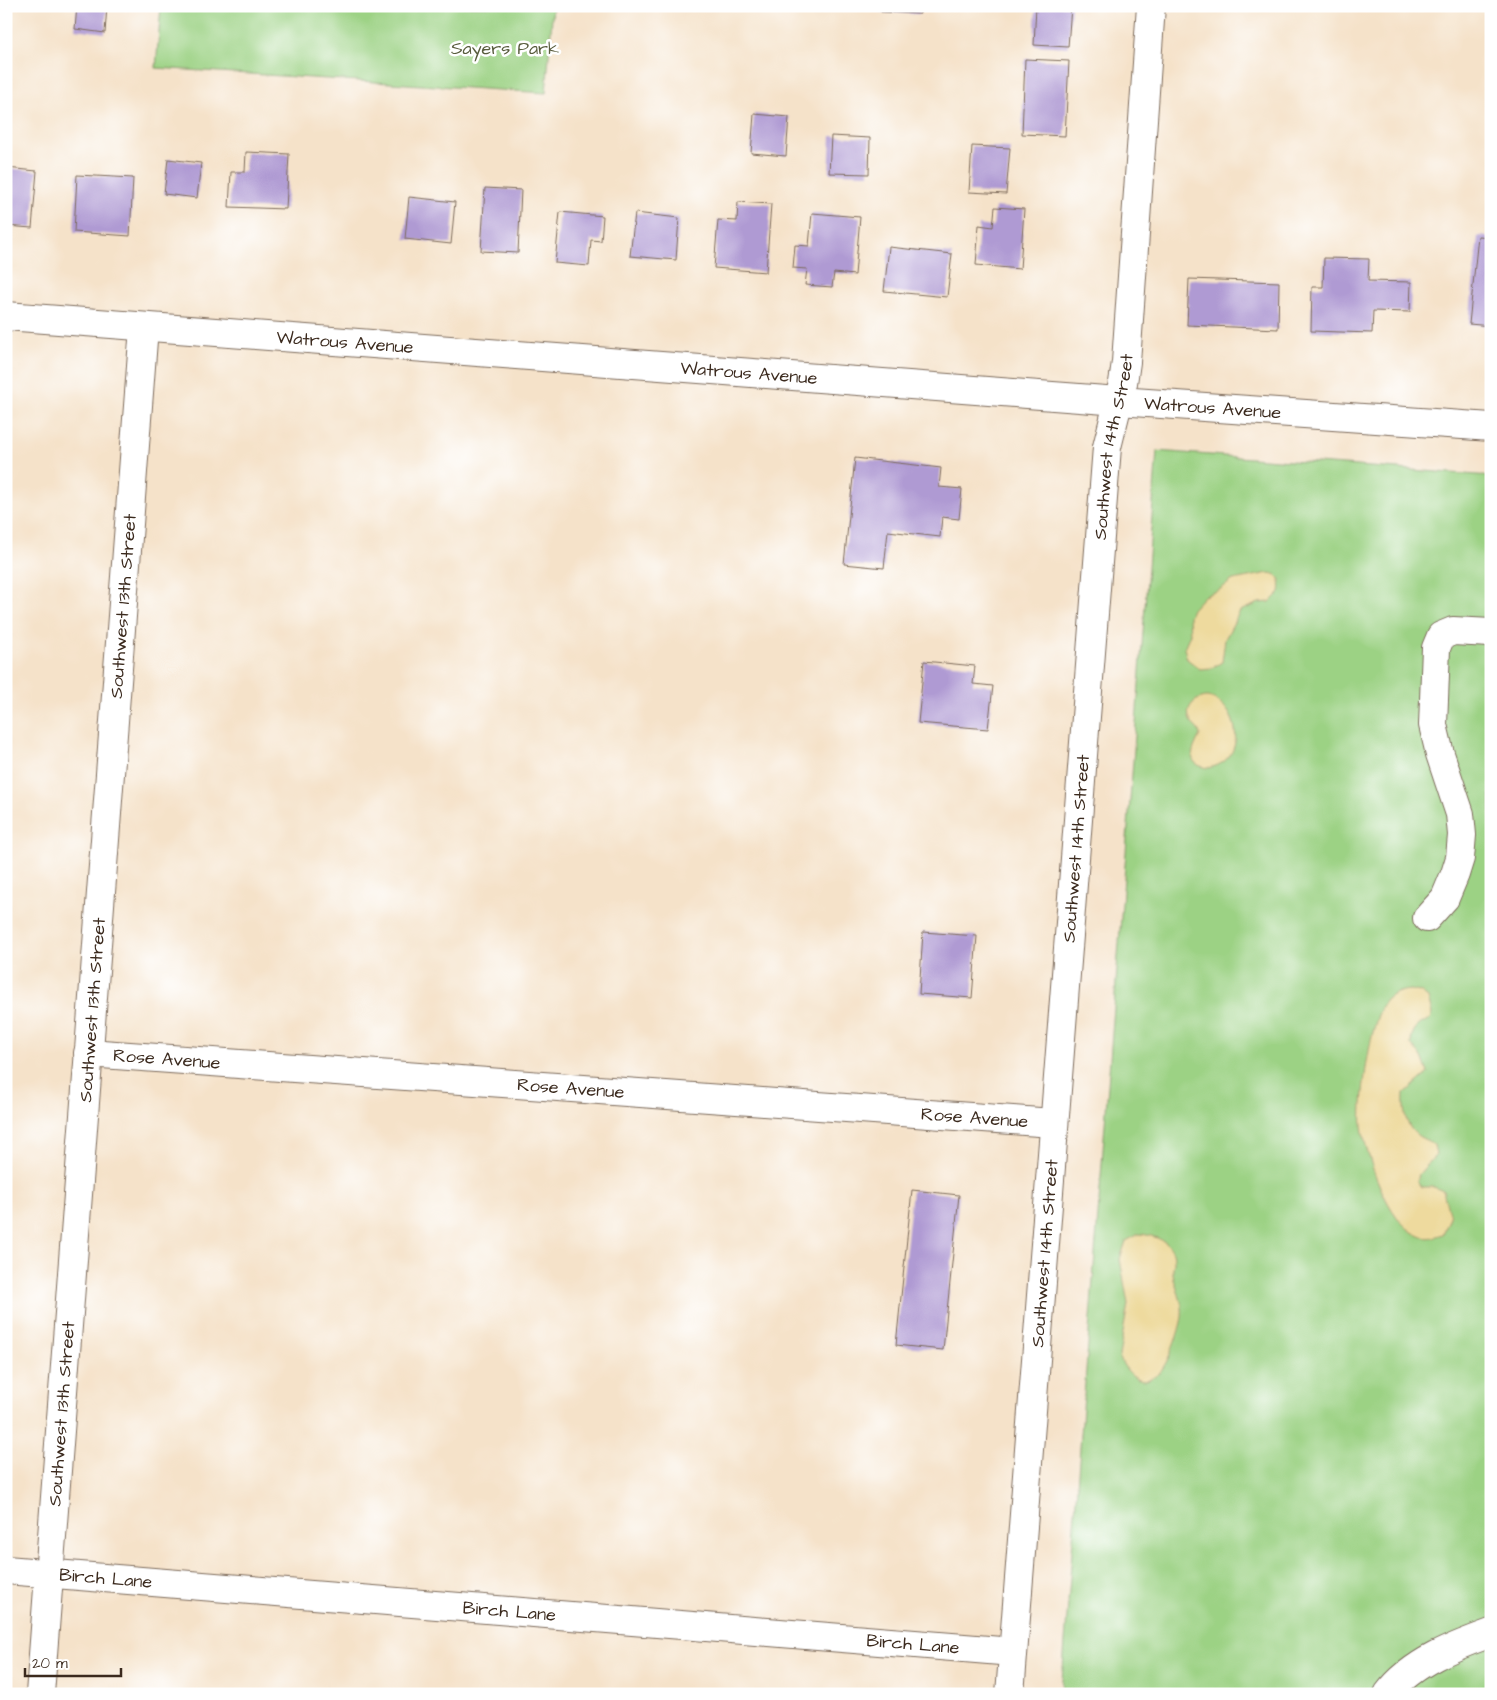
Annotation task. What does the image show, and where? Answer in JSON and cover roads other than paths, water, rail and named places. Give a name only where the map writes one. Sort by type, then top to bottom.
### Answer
[{"type":"street","name":"Southwest 14th Street","points":[[1010,1694],[1107,447],[1119,401],[1126,362],[1151,6]]},
{"type":"street","name":"Watrous Avenue","points":[[6,316],[1119,401],[1491,427]]},
{"type":"street","name":"Southwest 13th Street","points":[[40,1694],[144,327]]},
{"type":"street","points":[[1427,918],[1445,898],[1460,858],[1462,835],[1460,814],[1440,754],[1433,726],[1436,648],[1441,636],[1453,631],[1491,633]]},
{"type":"street","name":"Rose Avenue","points":[[88,1053],[1054,1123]]},
{"type":"street","name":"Birch Lane","points":[[6,1570],[1013,1652]]},
{"type":"street","points":[[1388,1694],[1397,1683],[1448,1650],[1491,1632]]},
{"type":"park label","name":"Sayers Park","points":[[505,48]]}]
